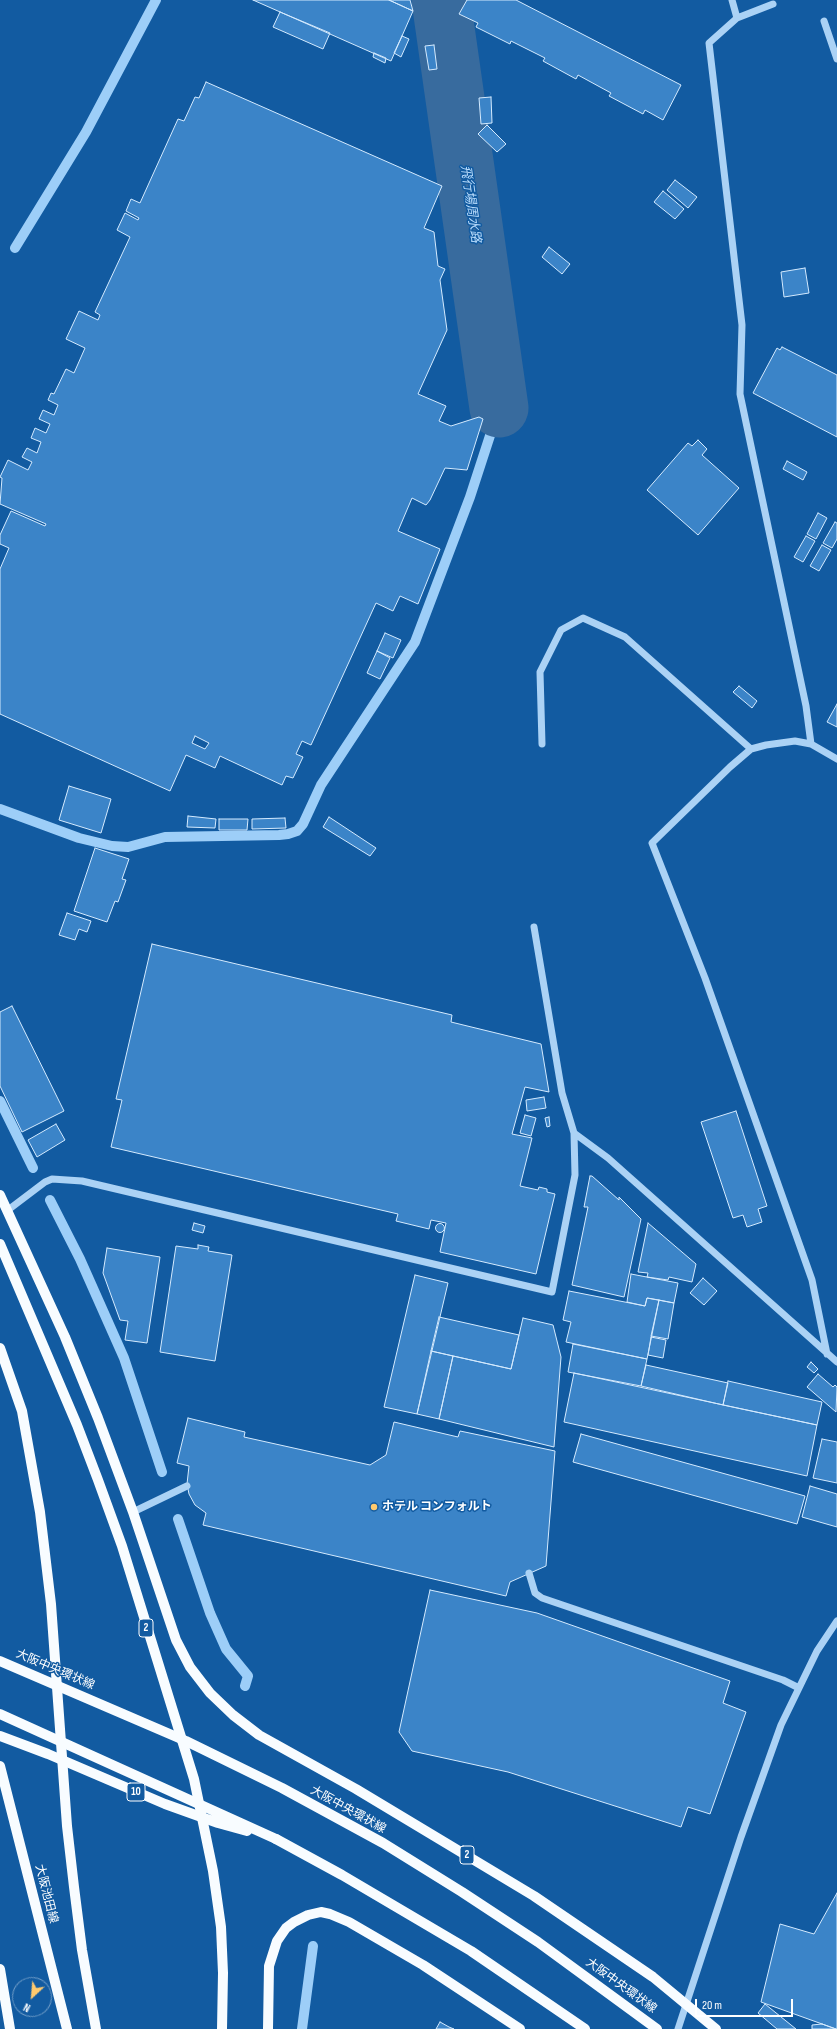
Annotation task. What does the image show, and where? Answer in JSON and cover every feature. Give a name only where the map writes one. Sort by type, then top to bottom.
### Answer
[{"type":"main road","name":"2","points":[[0,1195],[65,1337],[133,1512],[176,1640],[186,1660],[210,1693],[233,1715],[259,1735],[356,1789],[534,1896],[653,1977],[716,2029]]},
{"type":"main road","name":"2","points":[[0,1244],[74,1417],[122,1546],[194,1780],[213,1871],[221,1927],[223,1973],[222,2029]]},
{"type":"main road","points":[[0,1348],[22,1411],[41,1518],[51,1604],[71,1864],[82,1950],[96,2029]]},
{"type":"main road","name":"大阪中央環状線","points":[[0,1661],[186,1741],[282,1788],[376,1840],[462,1892],[538,1942],[657,2029]]},
{"type":"main road","points":[[0,1714],[276,1839],[342,1875],[471,1951],[585,2029]]},
{"type":"main road","name":"10","points":[[0,1736],[48,1754],[165,1804],[218,1823],[276,1839]]},
{"type":"main road","name":"大阪池田線","points":[[0,1766],[67,2029]]},
{"type":"main road","points":[[268,2029],[269,1966],[277,1941],[286,1928],[294,1922],[308,1915],[320,1912],[330,1914],[349,1922],[479,2001],[520,2029]]},
{"type":"main road","points":[[0,1970],[10,2029]]},
{"type":"street","points":[[732,0],[737,18]]},
{"type":"street","points":[[773,4],[737,18],[708,44],[742,325],[740,394],[806,706],[811,744]]},
{"type":"street","points":[[824,21],[837,59]]},
{"type":"street","points":[[542,744],[540,672],[561,630],[583,618],[625,638],[751,749]]},
{"type":"street","points":[[827,1354],[812,1280],[705,978],[652,843],[730,767],[751,749],[795,741],[811,744],[837,759]]},
{"type":"street","points":[[8,1210],[45,1182],[52,1180],[82,1180],[552,1292],[575,1175],[574,1133],[562,1092],[534,927]]},
{"type":"street","points":[[574,1133],[608,1158],[837,1362]]},
{"type":"street","points":[[133,1512],[187,1486]]},
{"type":"street","points":[[529,1573],[535,1593],[542,1598],[773,1677],[799,1688]]},
{"type":"street","points":[[678,2029],[740,1837],[781,1725],[817,1652],[837,1621]]},
{"type":"building","points":[[253,0],[389,0],[413,11],[391,61]]},
{"type":"building","points":[[389,0],[410,0],[413,11]]},
{"type":"building","points":[[467,0],[516,0],[681,85],[663,120],[645,110],[643,114],[609,96],[611,93],[578,75],[576,79],[543,61],[545,58],[511,41],[510,44],[476,27],[478,23],[459,14]]},
{"type":"building","points":[[280,12],[330,33],[323,49],[273,27]]},
{"type":"building","points":[[402,36],[409,39],[401,57],[394,53]]},
{"type":"building","points":[[434,45],[437,69],[429,70],[425,46]]},
{"type":"building","points":[[374,53],[386,58],[385,63],[373,57]]},
{"type":"building","points":[[206,82],[442,186],[424,228],[434,232],[438,266],[445,269],[440,280],[447,330],[418,394],[446,406],[439,421],[451,426],[479,417],[483,419],[467,470],[445,468],[430,500],[426,505],[412,498],[398,531],[440,549],[418,604],[400,596],[393,611],[376,603],[311,745],[302,741],[296,754],[303,757],[293,778],[286,776],[282,785],[220,756],[215,768],[186,755],[170,791],[0,714],[0,569],[9,548],[0,544],[0,535],[11,511],[45,526],[46,524],[0,504],[2,478],[0,477],[8,460],[28,470],[32,462],[22,457],[27,448],[37,453],[41,442],[31,438],[35,428],[46,433],[50,424],[39,419],[43,410],[54,415],[58,405],[48,400],[51,393],[54,394],[66,369],[74,373],[85,348],[66,339],[79,311],[98,320],[100,315],[95,312],[130,237],[117,230],[125,213],[138,220],[139,218],[126,211],[131,199],[140,203],[178,119],[184,121],[195,97],[199,98]],"holes":[[[195,736],[209,743],[205,749],[192,743]]]},
{"type":"building","points":[[491,97],[492,123],[481,124],[479,98]]},
{"type":"building","points":[[487,125],[506,144],[497,152],[478,134]]},
{"type":"building","points":[[675,180],[697,197],[688,208],[667,190]]},
{"type":"building","points":[[663,191],[684,209],[675,219],[654,202]]},
{"type":"building","points":[[549,247],[570,264],[562,274],[542,257]]},
{"type":"building","points":[[805,268],[809,293],[784,297],[781,272]]},
{"type":"building","points":[[782,347],[837,375],[837,437],[753,393],[777,348],[780,350]]},
{"type":"building","points":[[698,440],[707,449],[702,455],[739,488],[698,535],[647,490],[688,443],[692,446]]},
{"type":"building","points":[[787,461],[807,472],[803,480],[783,469]]},
{"type":"building","points":[[818,513],[827,518],[816,539],[807,534]]},
{"type":"building","points":[[835,522],[837,523],[837,539],[832,548],[823,543]]},
{"type":"building","points":[[806,536],[815,541],[803,562],[794,557]]},
{"type":"building","points":[[822,545],[831,550],[819,571],[810,566]]},
{"type":"building","points":[[385,633],[401,640],[393,658],[377,651]]},
{"type":"building","points":[[377,651],[390,658],[380,679],[367,673]]},
{"type":"building","points":[[739,686],[757,701],[752,708],[733,692]]},
{"type":"building","points":[[837,704],[837,727],[827,722]]},
{"type":"building","points":[[69,786],[111,799],[101,833],[59,820]]},
{"type":"building","points":[[188,816],[216,819],[215,828],[187,827]]},
{"type":"building","points":[[329,817],[376,848],[370,856],[323,827]]},
{"type":"building","points":[[285,818],[286,828],[252,829],[252,819]]},
{"type":"building","points":[[219,819],[248,819],[247,830],[219,830]]},
{"type":"building","points":[[95,848],[129,859],[122,879],[126,880],[118,902],[115,901],[107,922],[74,911]]},
{"type":"building","points":[[67,913],[91,921],[87,932],[79,929],[75,940],[59,935]]},
{"type":"building","points":[[152,944],[452,1015],[451,1022],[541,1044],[549,1092],[525,1087],[512,1134],[532,1138],[520,1186],[538,1190],[539,1187],[547,1189],[547,1192],[555,1194],[536,1274],[440,1252],[446,1223],[431,1220],[429,1229],[396,1221],[398,1214],[111,1147],[122,1100],[116,1099]]},
{"type":"building","points":[[12,1006],[64,1111],[22,1132],[0,1086],[0,1012]]},
{"type":"building","points":[[544,1097],[546,1108],[527,1111],[526,1100]]},
{"type":"building","points":[[736,1111],[767,1206],[758,1209],[762,1222],[747,1227],[743,1215],[733,1218],[701,1122]]},
{"type":"building","points":[[525,1115],[536,1118],[531,1136],[520,1133]]},
{"type":"building","points":[[549,1117],[550,1126],[547,1127],[545,1118]]},
{"type":"building","points":[[56,1124],[65,1140],[37,1157],[28,1140]]},
{"type":"building","points":[[590,1176],[592,1176],[619,1200],[619,1197],[641,1219],[624,1297],[572,1285],[588,1207],[584,1207]]},
{"type":"building","points":[[194,1223],[205,1226],[203,1233],[192,1230]]},
{"type":"building","points":[[648,1223],[696,1264],[692,1282],[669,1277],[668,1280],[647,1277],[648,1273],[638,1272]]},
{"type":"building","points":[[438,1224],[442,1224],[444,1228],[442,1232],[438,1232],[436,1230],[436,1226]]},
{"type":"building","points":[[198,1245],[209,1247],[208,1251],[232,1255],[215,1361],[160,1352],[176,1246],[198,1249]]},
{"type":"building","points":[[107,1248],[160,1257],[147,1343],[125,1340],[128,1321],[120,1320],[103,1273]]},
{"type":"building","points":[[631,1274],[678,1283],[674,1303],[647,1298],[645,1306],[627,1302]]},
{"type":"building","points":[[415,1275],[448,1283],[417,1414],[384,1407]]},
{"type":"building","points":[[703,1278],[717,1291],[704,1305],[690,1293]]},
{"type":"building","points":[[569,1291],[645,1306],[647,1298],[659,1300],[647,1359],[566,1342],[571,1322],[563,1320]]},
{"type":"building","points":[[659,1300],[674,1303],[668,1339],[651,1336]]},
{"type":"building","points":[[439,1317],[519,1335],[511,1369],[431,1351]]},
{"type":"building","points":[[523,1318],[553,1325],[561,1357],[554,1447],[439,1419],[453,1356],[511,1369]]},
{"type":"building","points":[[651,1337],[666,1340],[663,1358],[648,1355]]},
{"type":"building","points":[[573,1344],[647,1359],[641,1386],[568,1372]]},
{"type":"building","points":[[431,1351],[453,1356],[439,1419],[417,1414]]},
{"type":"building","points":[[811,1362],[818,1369],[814,1373],[807,1367]]},
{"type":"building","points":[[646,1365],[728,1383],[723,1405],[641,1386]]},
{"type":"building","points":[[574,1373],[817,1425],[807,1476],[564,1422]]},
{"type":"building","points":[[818,1374],[833,1387],[835,1385],[837,1387],[836,1412],[807,1387]]},
{"type":"building","points":[[728,1381],[822,1402],[817,1425],[723,1405]]},
{"type":"building","name":"ホテル コンフォルト","points":[[188,1418],[245,1432],[244,1437],[370,1465],[386,1455],[394,1422],[458,1437],[460,1431],[555,1451],[546,1566],[510,1582],[506,1596],[203,1525],[206,1513],[195,1505],[189,1494],[187,1484],[189,1466],[177,1463]]},
{"type":"building","points":[[581,1434],[805,1496],[797,1524],[573,1462]]},
{"type":"building","points":[[822,1439],[837,1442],[837,1483],[813,1478]]},
{"type":"building","points":[[810,1486],[837,1494],[837,1527],[802,1517]]},
{"type":"building","points":[[430,1590],[537,1613],[730,1681],[723,1703],[746,1712],[710,1814],[688,1807],[681,1827],[508,1772],[412,1751],[399,1732]]},
{"type":"building","points":[[837,1893],[836,2029],[761,2002],[780,1924],[814,1934]]},
{"type":"building","points":[[765,2004],[796,2029],[777,2029],[758,2013]]},
{"type":"building","points":[[440,2022],[449,2027],[454,2029],[436,2029]]},
{"type":"building","points":[[822,2024],[836,2029],[812,2029],[812,2025]]},
{"type":"waterway","points":[[15,248],[86,132],[156,0]]},
{"type":"waterway","name":"飛行場周水路","points":[[441,0],[499,408]]},
{"type":"waterway","points":[[0,809],[79,838],[112,846],[128,847],[165,837],[279,835],[297,831],[303,824],[321,785],[415,642],[470,497],[499,408]]},
{"type":"waterway","points":[[0,1101],[33,1168]]},
{"type":"waterway","points":[[50,1200],[80,1259],[124,1358],[162,1472]]},
{"type":"waterway","points":[[178,1519],[210,1613],[226,1649],[248,1676],[245,1686]]},
{"type":"waterway","points":[[302,2029],[313,1946]]},
{"type":"place","name":"ホテル コンフォルト","points":[[374,1507]]}]
